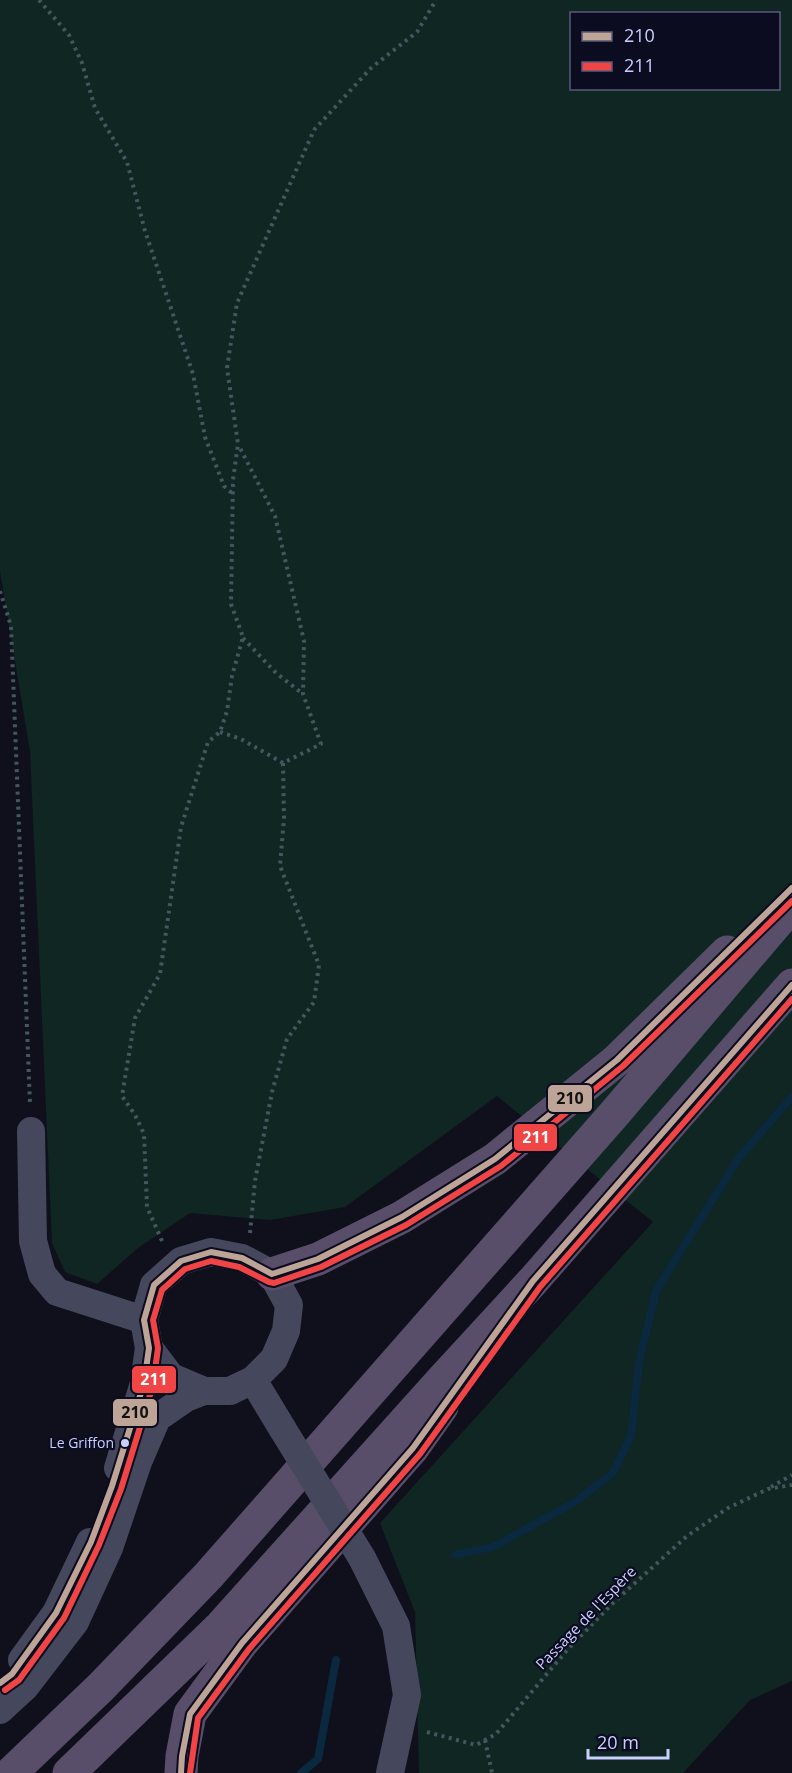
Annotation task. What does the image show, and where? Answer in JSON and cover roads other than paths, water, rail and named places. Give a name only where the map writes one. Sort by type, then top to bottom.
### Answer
[{"type":"highway","points":[[260,1267],[318,1259],[402,1217],[495,1159],[616,1060],[792,888]]},
{"type":"highway","points":[[11,1773],[100,1687],[208,1576],[607,1122],[792,905]]},
{"type":"highway","points":[[69,1773],[221,1626],[533,1281],[792,985]]},
{"type":"highway","points":[[182,1773],[182,1756],[190,1714],[242,1643],[413,1448],[533,1281]]},
{"type":"street","points":[[31,1131],[33,1241],[42,1274],[57,1292],[144,1320]]},
{"type":"street","points":[[0,1683],[12,1674],[56,1613],[91,1542],[112,1486],[141,1393],[149,1348],[144,1320],[154,1285],[180,1261],[211,1252],[242,1258],[260,1267],[290,1305],[286,1331],[274,1359],[253,1380],[230,1390],[204,1391],[186,1398],[157,1418],[138,1462],[109,1548],[75,1622],[25,1687],[0,1710]]},
{"type":"street","points":[[149,1348],[171,1377],[204,1391]]},
{"type":"street","points":[[253,1380],[362,1558],[396,1626],[407,1695],[390,1773]]},
{"type":"waterway","points":[[455,1555],[493,1547],[575,1502],[613,1473],[631,1436],[639,1362],[656,1291],[738,1159],[792,1097]]},
{"type":"waterway","points":[[301,1773],[318,1759],[336,1660]]},
{"type":"place","name":"Le Griffon","points":[[125,1443]]}]
